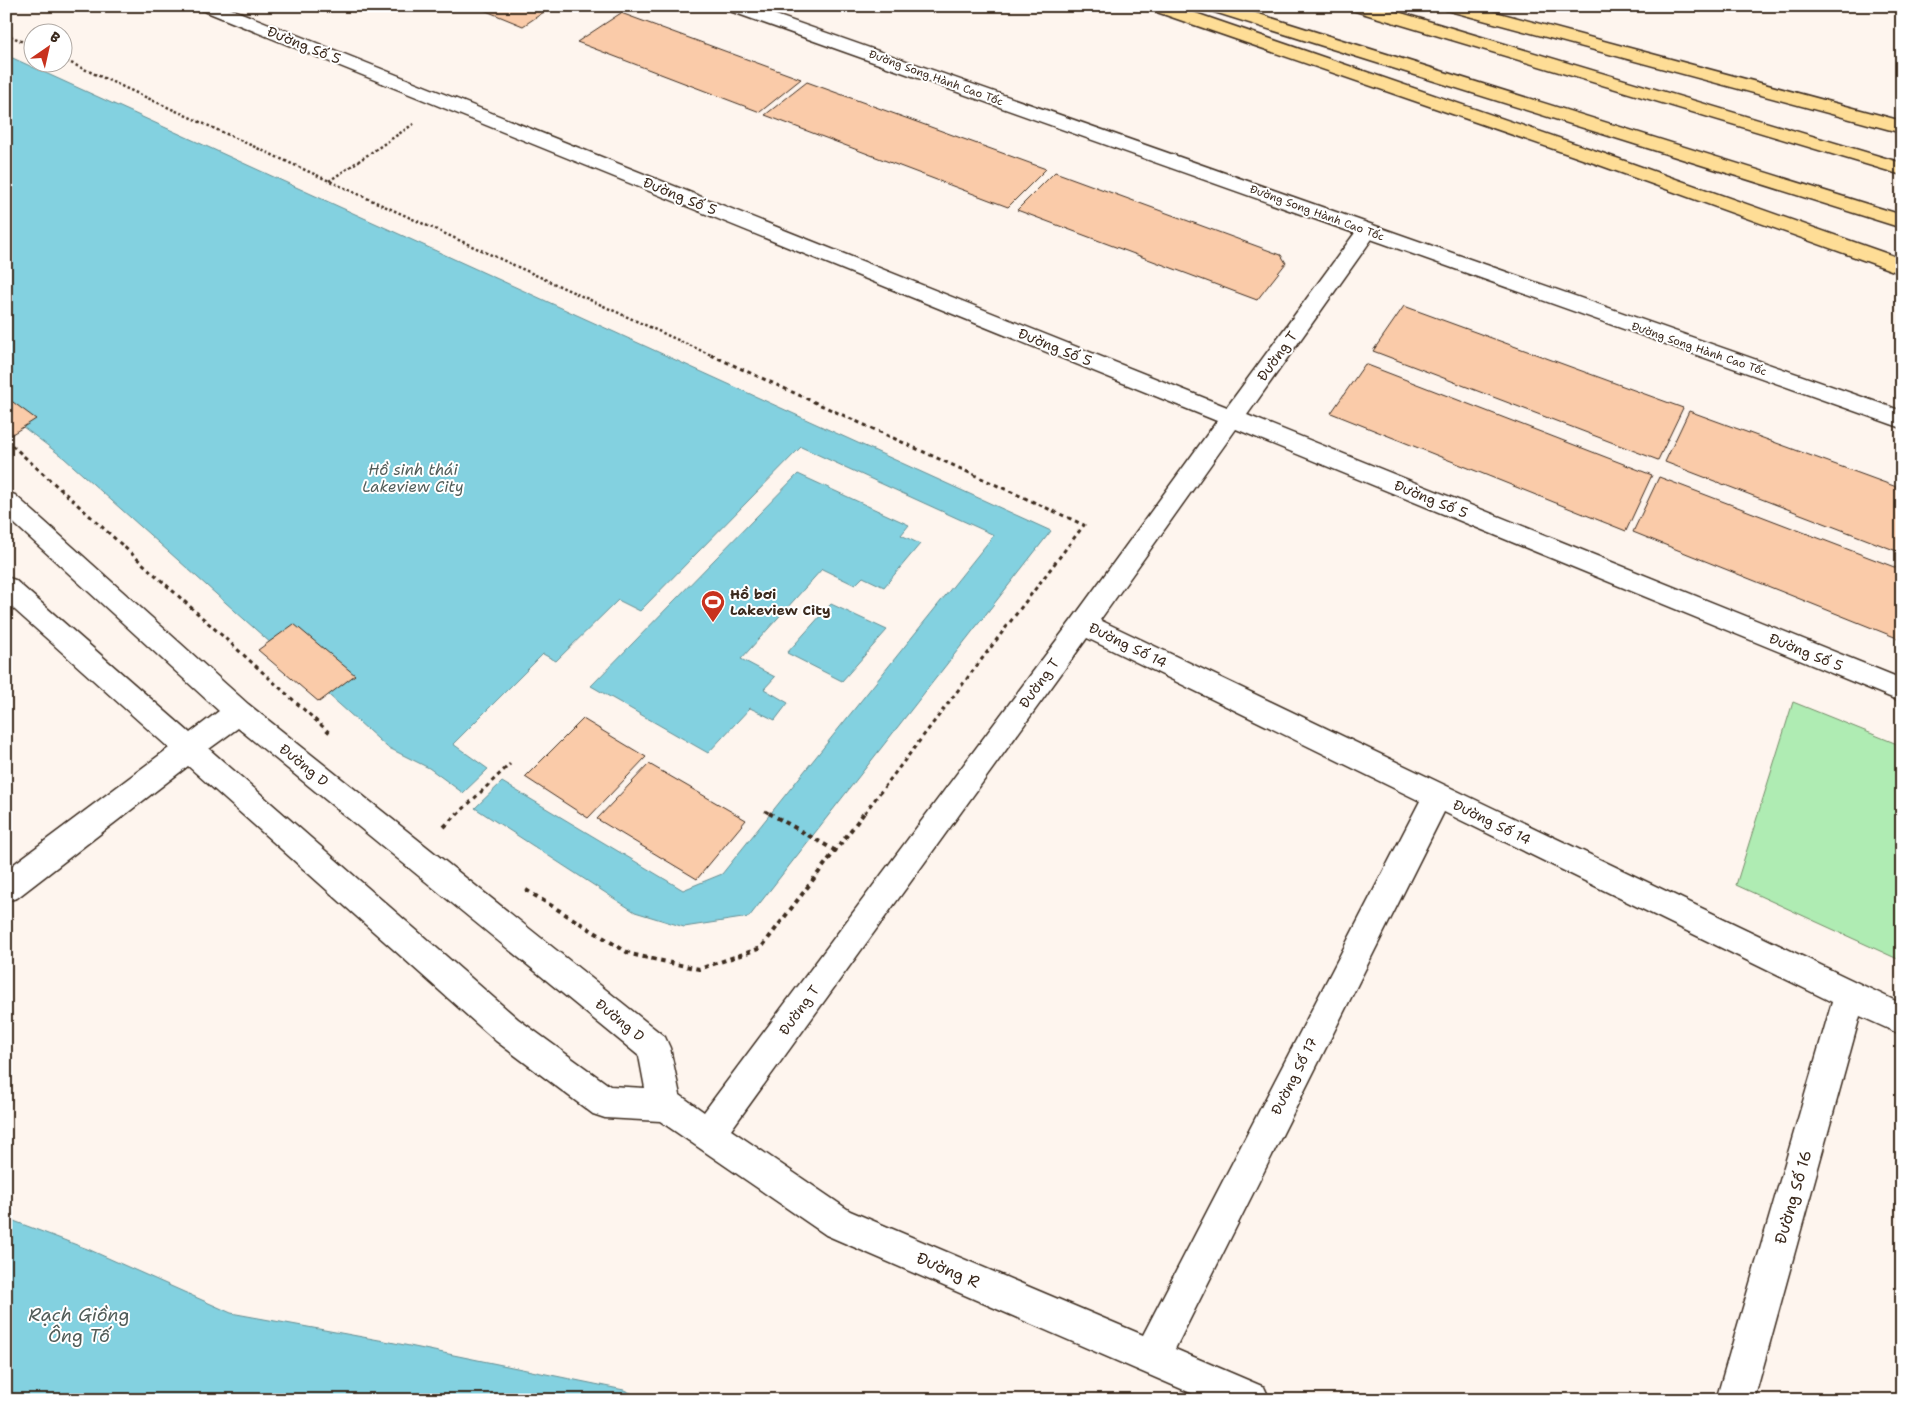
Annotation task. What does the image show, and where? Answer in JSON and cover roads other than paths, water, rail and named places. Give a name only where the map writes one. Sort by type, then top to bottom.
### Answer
[{"type":"highway","points":[[1157,6],[1598,158],[1902,266]]},
{"type":"highway","points":[[1214,6],[1902,222]]},
{"type":"highway","points":[[1358,6],[1902,169]]},
{"type":"highway","points":[[1452,6],[1902,127]]},
{"type":"street","name":"Đường Số 5","points":[[208,6],[1232,418],[1902,691]]},
{"type":"street","name":"Đường Song Hành Cao Tốc","points":[[733,6],[1902,420]]},
{"type":"street","name":"Đường T","points":[[708,1134],[1083,624],[1367,231]]},
{"type":"street","name":"Đường D","points":[[6,501],[238,712],[654,1048],[665,1105]]},
{"type":"street","points":[[6,587],[515,1035],[605,1102],[665,1105]]},
{"type":"street","name":"Đường Số 14","points":[[1083,624],[1902,1020]]},
{"type":"street","points":[[6,888],[238,712]]},
{"type":"street","name":"Đường Số 17","points":[[1150,1357],[1438,795]]},
{"type":"street","name":"Đường Số 16","points":[[1735,1400],[1850,995]]},
{"type":"street","name":"Đường R","points":[[665,1105],[838,1224],[1251,1400]]},
{"type":"water","name":"Hồ sinh thái Lakeview City","points":[[6,55],[22,62],[22,72],[43,72],[1051,531],[749,917],[684,927],[635,912],[475,808],[502,782],[683,890],[722,874],[994,535],[801,447],[640,611],[618,600],[556,661],[543,654],[453,744],[488,769],[463,793],[429,768],[387,747],[64,458],[6,414]]},
{"type":"water","name":"Hồ bơi Lakeview City","points":[[798,474],[909,525],[901,535],[920,544],[884,587],[863,577],[855,585],[822,569],[741,659],[775,677],[764,689],[788,703],[775,720],[750,708],[708,753],[591,686]]},
{"type":"water","points":[[831,604],[887,630],[842,681],[787,653]]},
{"type":"water","name":"Rạch Giồng Ông Tố","points":[[6,1218],[90,1250],[231,1313],[390,1342],[624,1390],[646,1400],[6,1400]]},
{"type":"place","name":"Hồ bơi Lakeview City","points":[[713,623]]}]
